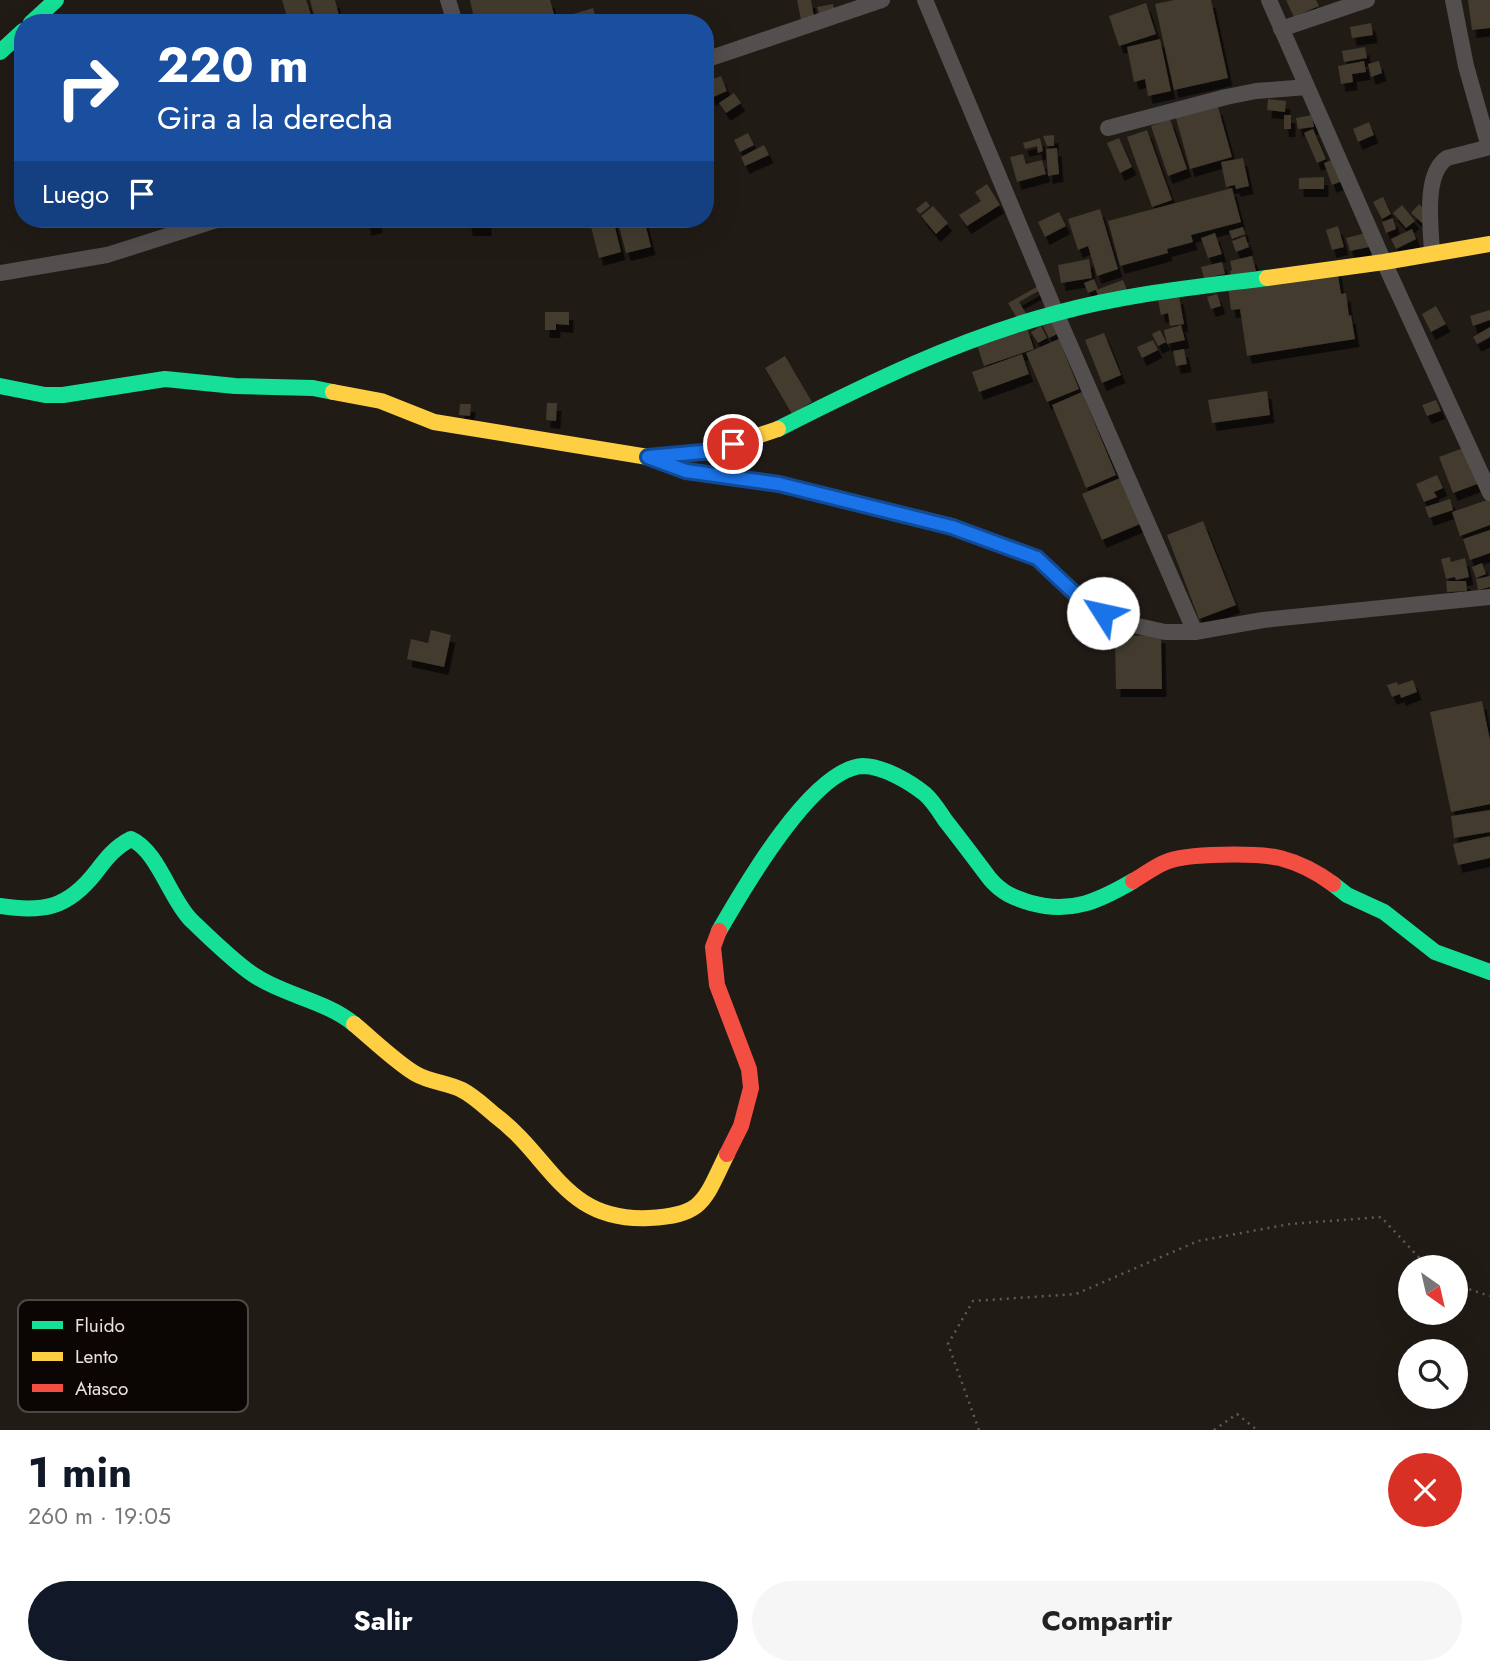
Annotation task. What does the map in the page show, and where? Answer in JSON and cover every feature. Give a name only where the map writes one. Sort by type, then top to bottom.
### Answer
[{"type":"street","points":[[714,57],[882,0]]},
{"type":"street","points":[[925,0],[1056,313],[1195,632]]},
{"type":"street","points":[[1269,0],[1384,262],[1490,493]]},
{"type":"street","points":[[1281,29],[1367,0]]},
{"type":"street","points":[[1432,253],[1431,184],[1441,162],[1490,147],[1465,66],[1453,0]]},
{"type":"street","points":[[43,14],[58,1]]},
{"type":"street","points":[[1,51],[14,39]]},
{"type":"street","points":[[1108,128],[1236,95],[1307,87]]},
{"type":"street","points":[[0,272],[107,255],[191,228]]},
{"type":"street","points":[[648,457],[713,451],[772,432],[906,366],[962,343],[1056,313],[1129,296],[1384,262],[1490,244]]},
{"type":"street","points":[[0,386],[45,395],[63,395],[165,379],[235,386],[313,388],[381,401],[434,422],[648,457],[686,471],[779,484],[952,527],[1037,558],[1086,604],[1120,622],[1165,632],[1195,632],[1263,620],[1490,597]]},
{"type":"street","points":[[0,906],[26,911],[45,910],[59,905],[86,886],[109,854],[123,842],[131,839],[138,842],[155,863],[176,902],[190,919],[257,977],[340,1012],[416,1074],[463,1090],[503,1121],[566,1190],[581,1202],[597,1210],[630,1219],[672,1217],[690,1212],[709,1191],[741,1126],[751,1088],[749,1069],[723,1008],[717,985],[713,963],[715,937],[753,872],[787,824],[827,783],[843,772],[860,766],[873,767],[894,775],[926,795],[990,879],[1013,898],[1050,908],[1069,908],[1107,896],[1150,869],[1175,859],[1203,856],[1279,858],[1316,871],[1348,895],[1384,912],[1435,952],[1490,972]]},
{"type":"path","points":[[979,1430],[948,1344],[973,1301],[1076,1294],[1198,1241],[1290,1224],[1381,1217],[1417,1255]]},
{"type":"path","points":[[1468,1289],[1490,1296]]},
{"type":"path","points":[[1214,1430],[1237,1414],[1257,1430]]},
{"type":"building","points":[[282,0],[306,0],[311,14],[286,14]]},
{"type":"building","points":[[310,0],[335,0],[339,14],[314,14]]},
{"type":"building","points":[[470,0],[550,0],[554,14],[473,14]]},
{"type":"building","points":[[797,0],[811,0],[814,17],[801,20]]},
{"type":"building","points":[[1174,0],[1211,0],[1228,78],[1174,90],[1155,4]]},
{"type":"building","points":[[1286,0],[1316,0],[1319,6],[1294,17]]},
{"type":"building","points":[[1468,0],[1490,0],[1490,28],[1472,30]]},
{"type":"building","points":[[1146,3],[1156,34],[1119,46],[1109,16]]},
{"type":"building","points":[[833,4],[836,15],[820,18],[817,7]]},
{"type":"building","points":[[593,8],[595,14],[573,14]]},
{"type":"building","points":[[1371,23],[1373,35],[1352,38],[1350,27]]},
{"type":"building","points":[[1160,39],[1171,91],[1148,96],[1145,79],[1134,82],[1127,47]]},
{"type":"building","points":[[1365,47],[1367,58],[1344,62],[1342,51]]},
{"type":"building","points":[[1364,61],[1366,72],[1352,74],[1353,82],[1341,84],[1338,66]]},
{"type":"building","points":[[1379,61],[1382,73],[1371,77],[1368,64]]},
{"type":"building","points":[[721,76],[727,91],[714,97],[714,79]]},
{"type":"building","points":[[734,93],[741,103],[726,113],[719,103]]},
{"type":"building","points":[[1268,99],[1286,101],[1285,112],[1267,110]]},
{"type":"building","points":[[1218,107],[1232,157],[1190,169],[1176,118]]},
{"type":"building","points":[[1284,115],[1291,115],[1291,129],[1284,129]]},
{"type":"building","points":[[1312,115],[1314,127],[1298,129],[1296,118]]},
{"type":"building","points":[[1170,119],[1187,169],[1168,176],[1151,126]]},
{"type":"building","points":[[1369,122],[1374,135],[1358,142],[1353,129]]},
{"type":"building","points":[[1313,129],[1326,159],[1317,163],[1304,133]]},
{"type":"building","points":[[1147,130],[1172,200],[1152,207],[1127,137]]},
{"type":"building","points":[[748,133],[754,145],[740,152],[734,140]]},
{"type":"building","points":[[1054,135],[1054,146],[1047,146],[1043,136]]},
{"type":"building","points":[[1040,138],[1043,151],[1038,153],[1037,146],[1025,149],[1023,143]]},
{"type":"building","points":[[1119,138],[1132,167],[1120,173],[1107,143]]},
{"type":"building","points":[[764,145],[769,155],[745,166],[741,157]]},
{"type":"building","points":[[1057,148],[1059,174],[1048,176],[1046,149]]},
{"type":"building","points":[[1023,154],[1026,164],[1042,160],[1046,174],[1017,182],[1010,157]]},
{"type":"building","points":[[1243,158],[1249,186],[1236,189],[1235,185],[1226,187],[1221,162]]},
{"type":"building","points":[[1335,159],[1342,181],[1332,185],[1324,163]]},
{"type":"building","points":[[1324,177],[1324,189],[1299,189],[1299,178]]},
{"type":"building","points":[[987,184],[1000,205],[967,226],[959,215],[981,201],[975,192]]},
{"type":"building","points":[[1232,188],[1241,222],[1191,235],[1193,242],[1167,249],[1168,253],[1120,266],[1108,221]]},
{"type":"building","points":[[1383,197],[1391,214],[1382,219],[1373,202]]},
{"type":"building","points":[[926,201],[930,206],[920,214],[916,209]]},
{"type":"building","points":[[1419,204],[1430,215],[1422,223],[1411,213]]},
{"type":"building","points":[[1402,205],[1415,221],[1406,228],[1393,213]]},
{"type":"building","points":[[933,206],[948,223],[936,234],[921,216]]},
{"type":"building","points":[[1100,209],[1118,269],[1097,276],[1088,246],[1078,250],[1068,219]]},
{"type":"building","points":[[1059,212],[1066,226],[1045,237],[1038,222]]},
{"type":"building","points":[[1393,218],[1396,229],[1386,233],[1382,222]]},
{"type":"building","points":[[1338,226],[1344,247],[1332,250],[1326,230]]},
{"type":"building","points":[[1243,227],[1245,234],[1232,239],[1229,231]]},
{"type":"building","points":[[591,228],[615,228],[621,252],[599,258]]},
{"type":"building","points":[[619,228],[646,228],[651,247],[626,253]]},
{"type":"building","points":[[1412,229],[1416,239],[1396,249],[1391,239]]},
{"type":"building","points":[[1215,233],[1222,254],[1208,258],[1201,238]]},
{"type":"building","points":[[1366,233],[1369,247],[1350,251],[1346,238]]},
{"type":"building","points":[[1245,236],[1249,247],[1236,252],[1232,241]]},
{"type":"building","points":[[1252,256],[1256,271],[1231,276],[1230,261]]},
{"type":"building","points":[[1089,259],[1092,278],[1061,283],[1058,265]]},
{"type":"building","points":[[1222,262],[1225,274],[1204,278],[1201,267]]},
{"type":"building","points":[[1337,269],[1341,294],[1346,293],[1355,339],[1247,356],[1240,309],[1231,310],[1228,286]]},
{"type":"building","points":[[1094,279],[1098,289],[1088,293],[1084,283]]},
{"type":"building","points":[[1123,280],[1127,290],[1100,301],[1096,290]]},
{"type":"building","points":[[1040,285],[1042,289],[1019,302],[1027,315],[1018,320],[1008,303]]},
{"type":"building","points":[[1217,294],[1221,306],[1211,309],[1207,297]]},
{"type":"building","points":[[1179,296],[1184,324],[1170,326],[1168,313],[1161,315],[1158,300]]},
{"type":"building","points":[[1436,306],[1446,324],[1431,332],[1422,314]]},
{"type":"building","points":[[1490,310],[1490,320],[1473,326],[1470,316]]},
{"type":"building","points":[[545,312],[569,312],[569,325],[556,324],[556,330],[545,330]]},
{"type":"building","points":[[1056,320],[1061,332],[1049,338],[1043,326]]},
{"type":"building","points":[[1181,325],[1185,340],[1167,344],[1164,330]]},
{"type":"building","points":[[1041,326],[1047,338],[1038,343],[1031,332]]},
{"type":"building","points":[[1490,327],[1490,337],[1477,344],[1473,337]]},
{"type":"building","points":[[1027,328],[1034,349],[984,366],[977,345]]},
{"type":"building","points":[[1160,330],[1166,342],[1158,346],[1152,334]]},
{"type":"building","points":[[1104,333],[1121,375],[1102,383],[1085,340]]},
{"type":"building","points":[[1059,339],[1079,389],[1047,402],[1026,353]]},
{"type":"building","points":[[1153,340],[1158,350],[1142,358],[1137,347]]},
{"type":"building","points":[[1184,349],[1187,364],[1176,366],[1173,351]]},
{"type":"building","points":[[1022,354],[1029,374],[979,392],[972,372]]},
{"type":"building","points":[[785,356],[812,402],[792,414],[765,368]]},
{"type":"building","points":[[1267,391],[1270,415],[1212,423],[1208,400]]},
{"type":"building","points":[[1082,392],[1116,475],[1086,488],[1052,405]]},
{"type":"building","points":[[1436,400],[1441,411],[1427,416],[1422,405]]},
{"type":"building","points":[[547,403],[557,403],[556,421],[546,420]]},
{"type":"building","points":[[460,404],[471,404],[470,416],[459,415]]},
{"type":"building","points":[[1466,447],[1480,483],[1453,493],[1439,457]]},
{"type":"building","points":[[1437,475],[1443,488],[1434,492],[1437,497],[1424,502],[1416,484]]},
{"type":"building","points":[[1120,478],[1140,524],[1102,540],[1082,494]]},
{"type":"building","points":[[1450,499],[1453,510],[1429,518],[1425,507]]},
{"type":"building","points":[[1490,499],[1490,525],[1460,536],[1452,512]]},
{"type":"building","points":[[1203,521],[1236,605],[1199,619],[1167,535]]},
{"type":"building","points":[[1490,530],[1490,553],[1470,560],[1463,539]]},
{"type":"building","points":[[1450,557],[1451,562],[1465,558],[1469,577],[1446,579],[1441,559]]},
{"type":"building","points":[[1482,563],[1486,574],[1476,578],[1472,567]]},
{"type":"building","points":[[1490,576],[1490,587],[1478,590],[1476,579]]},
{"type":"building","points":[[1446,581],[1466,581],[1467,591],[1447,592]]},
{"type":"building","points":[[431,630],[451,635],[444,667],[407,659],[411,639],[428,643]]},
{"type":"building","points":[[1161,635],[1162,689],[1116,689],[1115,636]]},
{"type":"building","points":[[1413,680],[1417,692],[1401,698],[1400,694],[1392,697],[1387,685]]},
{"type":"building","points":[[1482,701],[1490,740],[1490,804],[1451,812],[1430,712]]},
{"type":"building","points":[[1490,810],[1490,832],[1454,838],[1451,816]]},
{"type":"building","points":[[1490,836],[1490,858],[1458,865],[1453,844]]},
{"type":"traffic: fast","points":[[41,14],[56,0]]},
{"type":"traffic: fast","points":[[0,52],[14,39]]},
{"type":"traffic: fast","points":[[778,429],[914,363],[1020,324],[1109,301],[1267,278]]},
{"type":"traffic: fast","points":[[0,386],[45,395],[63,395],[165,379],[235,386],[313,388],[333,392]]},
{"type":"traffic: fast","points":[[719,931],[761,862],[801,809],[822,787],[843,772],[863,766],[887,772],[925,794],[990,879],[1014,897],[1045,906],[1072,906],[1096,900],[1133,881]]},
{"type":"traffic: fast","points":[[0,906],[42,908],[65,900],[86,884],[107,858],[131,839],[149,854],[191,920],[241,966],[269,984],[331,1010],[354,1024]]},
{"type":"traffic: fast","points":[[1333,884],[1347,895],[1384,912],[1435,952],[1490,972]]},
{"type":"traffic: slow","points":[[1267,278],[1490,244]]},
{"type":"traffic: slow","points":[[333,392],[381,401],[434,422],[648,457],[713,451],[778,429]]},
{"type":"traffic: slow","points":[[354,1024],[409,1070],[427,1079],[457,1088],[475,1098],[515,1133],[578,1199],[597,1210],[620,1216],[649,1218],[692,1209],[707,1194],[727,1154]]},
{"type":"traffic: jam","points":[[1133,881],[1176,859],[1205,855],[1239,855],[1269,856],[1287,860],[1308,868],[1333,884]]},
{"type":"traffic: jam","points":[[719,931],[713,947],[717,985],[749,1069],[751,1088],[741,1126],[727,1154]]},
{"type":"route","points":[[733,444],[713,451],[648,457],[686,471],[779,484],[952,527],[1037,558],[1086,604],[1103,613]]}]
